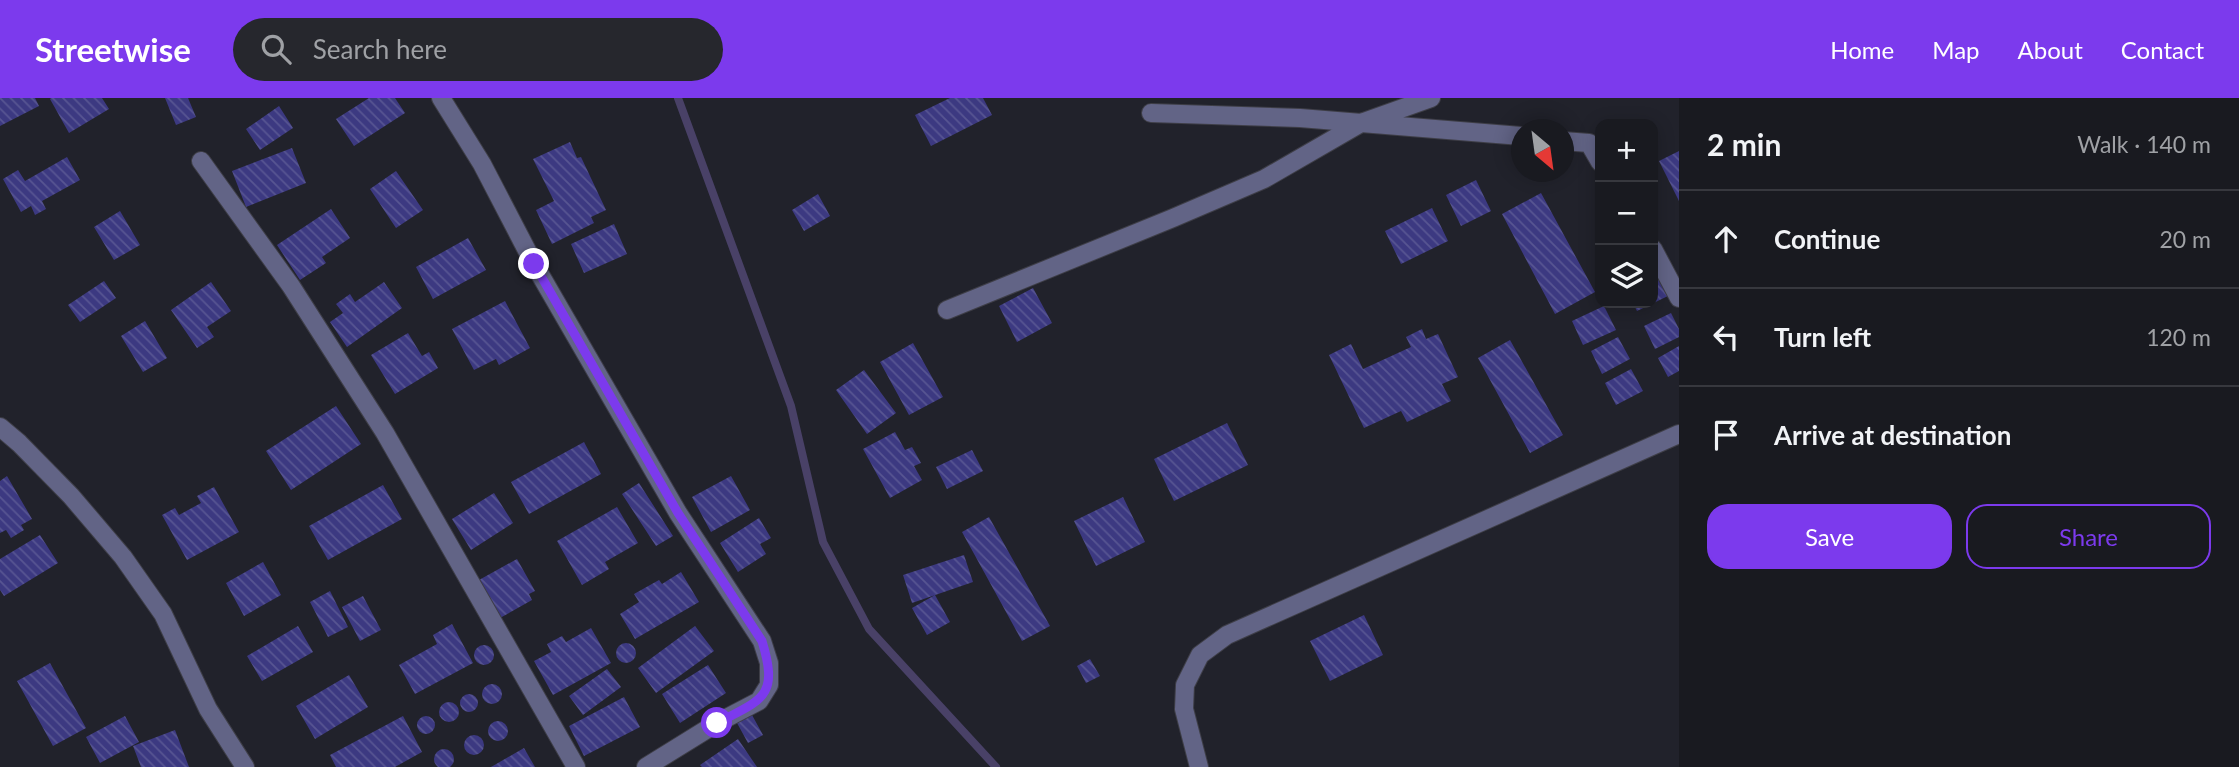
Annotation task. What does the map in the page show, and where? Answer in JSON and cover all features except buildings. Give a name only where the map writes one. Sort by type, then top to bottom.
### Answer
[{"type":"street","points":[[441,98],[482,164],[534,264],[678,513],[762,641],[769,663],[769,685],[759,701],[646,767]]},
{"type":"street","points":[[947,310],[1173,219],[1264,179],[1361,123],[1431,98]]},
{"type":"street","points":[[1151,113],[1300,118],[1511,135]]},
{"type":"street","points":[[1574,142],[1589,143],[1595,153]]},
{"type":"street","points":[[201,161],[290,286],[385,433],[576,767]]},
{"type":"street","points":[[1658,258],[1679,298]]},
{"type":"street","points":[[0,427],[71,496],[122,557],[163,614],[208,709],[245,767]]},
{"type":"street","points":[[1199,767],[1184,709],[1185,685],[1200,655],[1227,635],[1679,434]]},
{"type":"waterway","points":[[678,98],[791,406],[823,542],[869,629],[996,767]]},
{"type":"route","points":[[534,264],[678,513],[762,641],[769,663],[769,685],[759,701],[717,723]]}]
